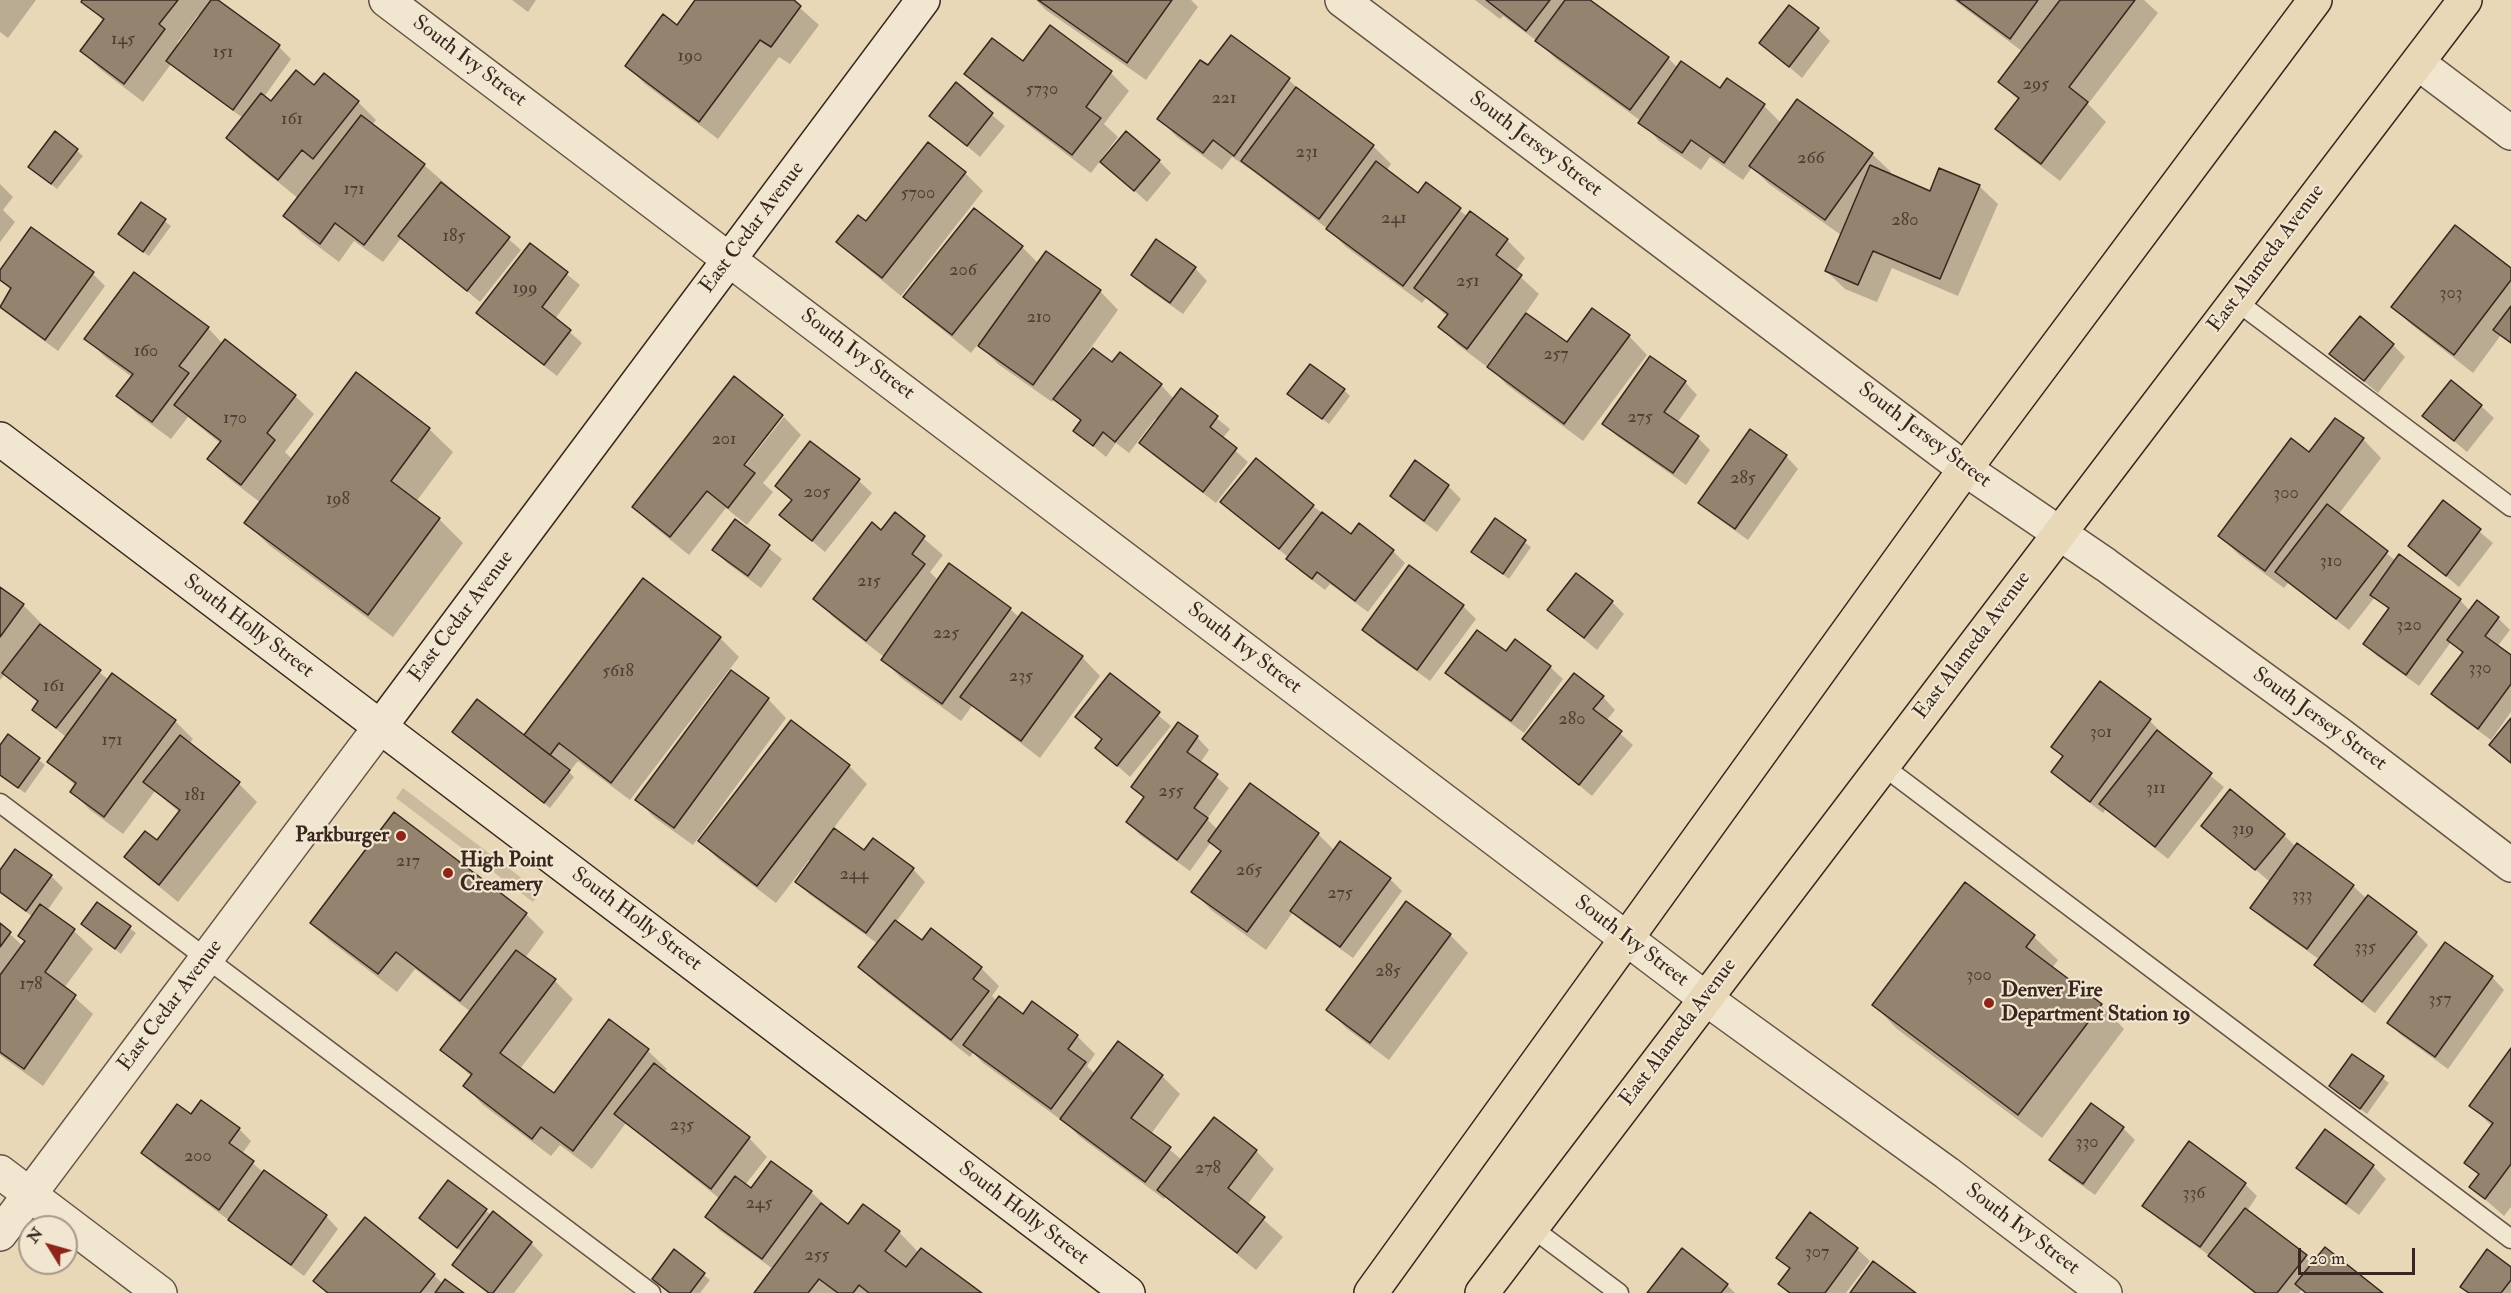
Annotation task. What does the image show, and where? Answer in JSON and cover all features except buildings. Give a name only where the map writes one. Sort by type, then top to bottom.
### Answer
[{"type":"main road","name":"East Alameda Avenue","points":[[1482,1293],[2465,0]]},
{"type":"main road","points":[[1371,1293],[1965,469],[2309,2]]},
{"type":"street","name":"South Ivy Street","points":[[386,0],[1627,940],[1937,1166],[2105,1293]]},
{"type":"street","name":"East Cedar Avenue","points":[[0,1234],[923,0]]},
{"type":"street","name":"South Jersey Street","points":[[1342,0],[1965,469],[2059,533],[2338,733],[2511,865]]},
{"type":"street","points":[[2418,63],[2511,134]]},
{"type":"street","name":"South Holly Street","points":[[0,439],[1128,1293]]},
{"type":"street","points":[[0,1172],[160,1293]]},
{"type":"lane","points":[[2236,301],[2511,507]]},
{"type":"lane","points":[[1883,766],[2511,1239]]},
{"type":"lane","points":[[0,803],[651,1293]]},
{"type":"lane","points":[[1532,1228],[1619,1293]]},
{"type":"shaded area","points":[[403,788],[540,892],[533,902],[396,798]]},
{"type":"place","name":"Parkburger","points":[[401,836]]},
{"type":"place","name":"High Point Creamery","points":[[448,873]]},
{"type":"place","name":"Denver Fire Department Station 19","points":[[1989,1003]]}]
